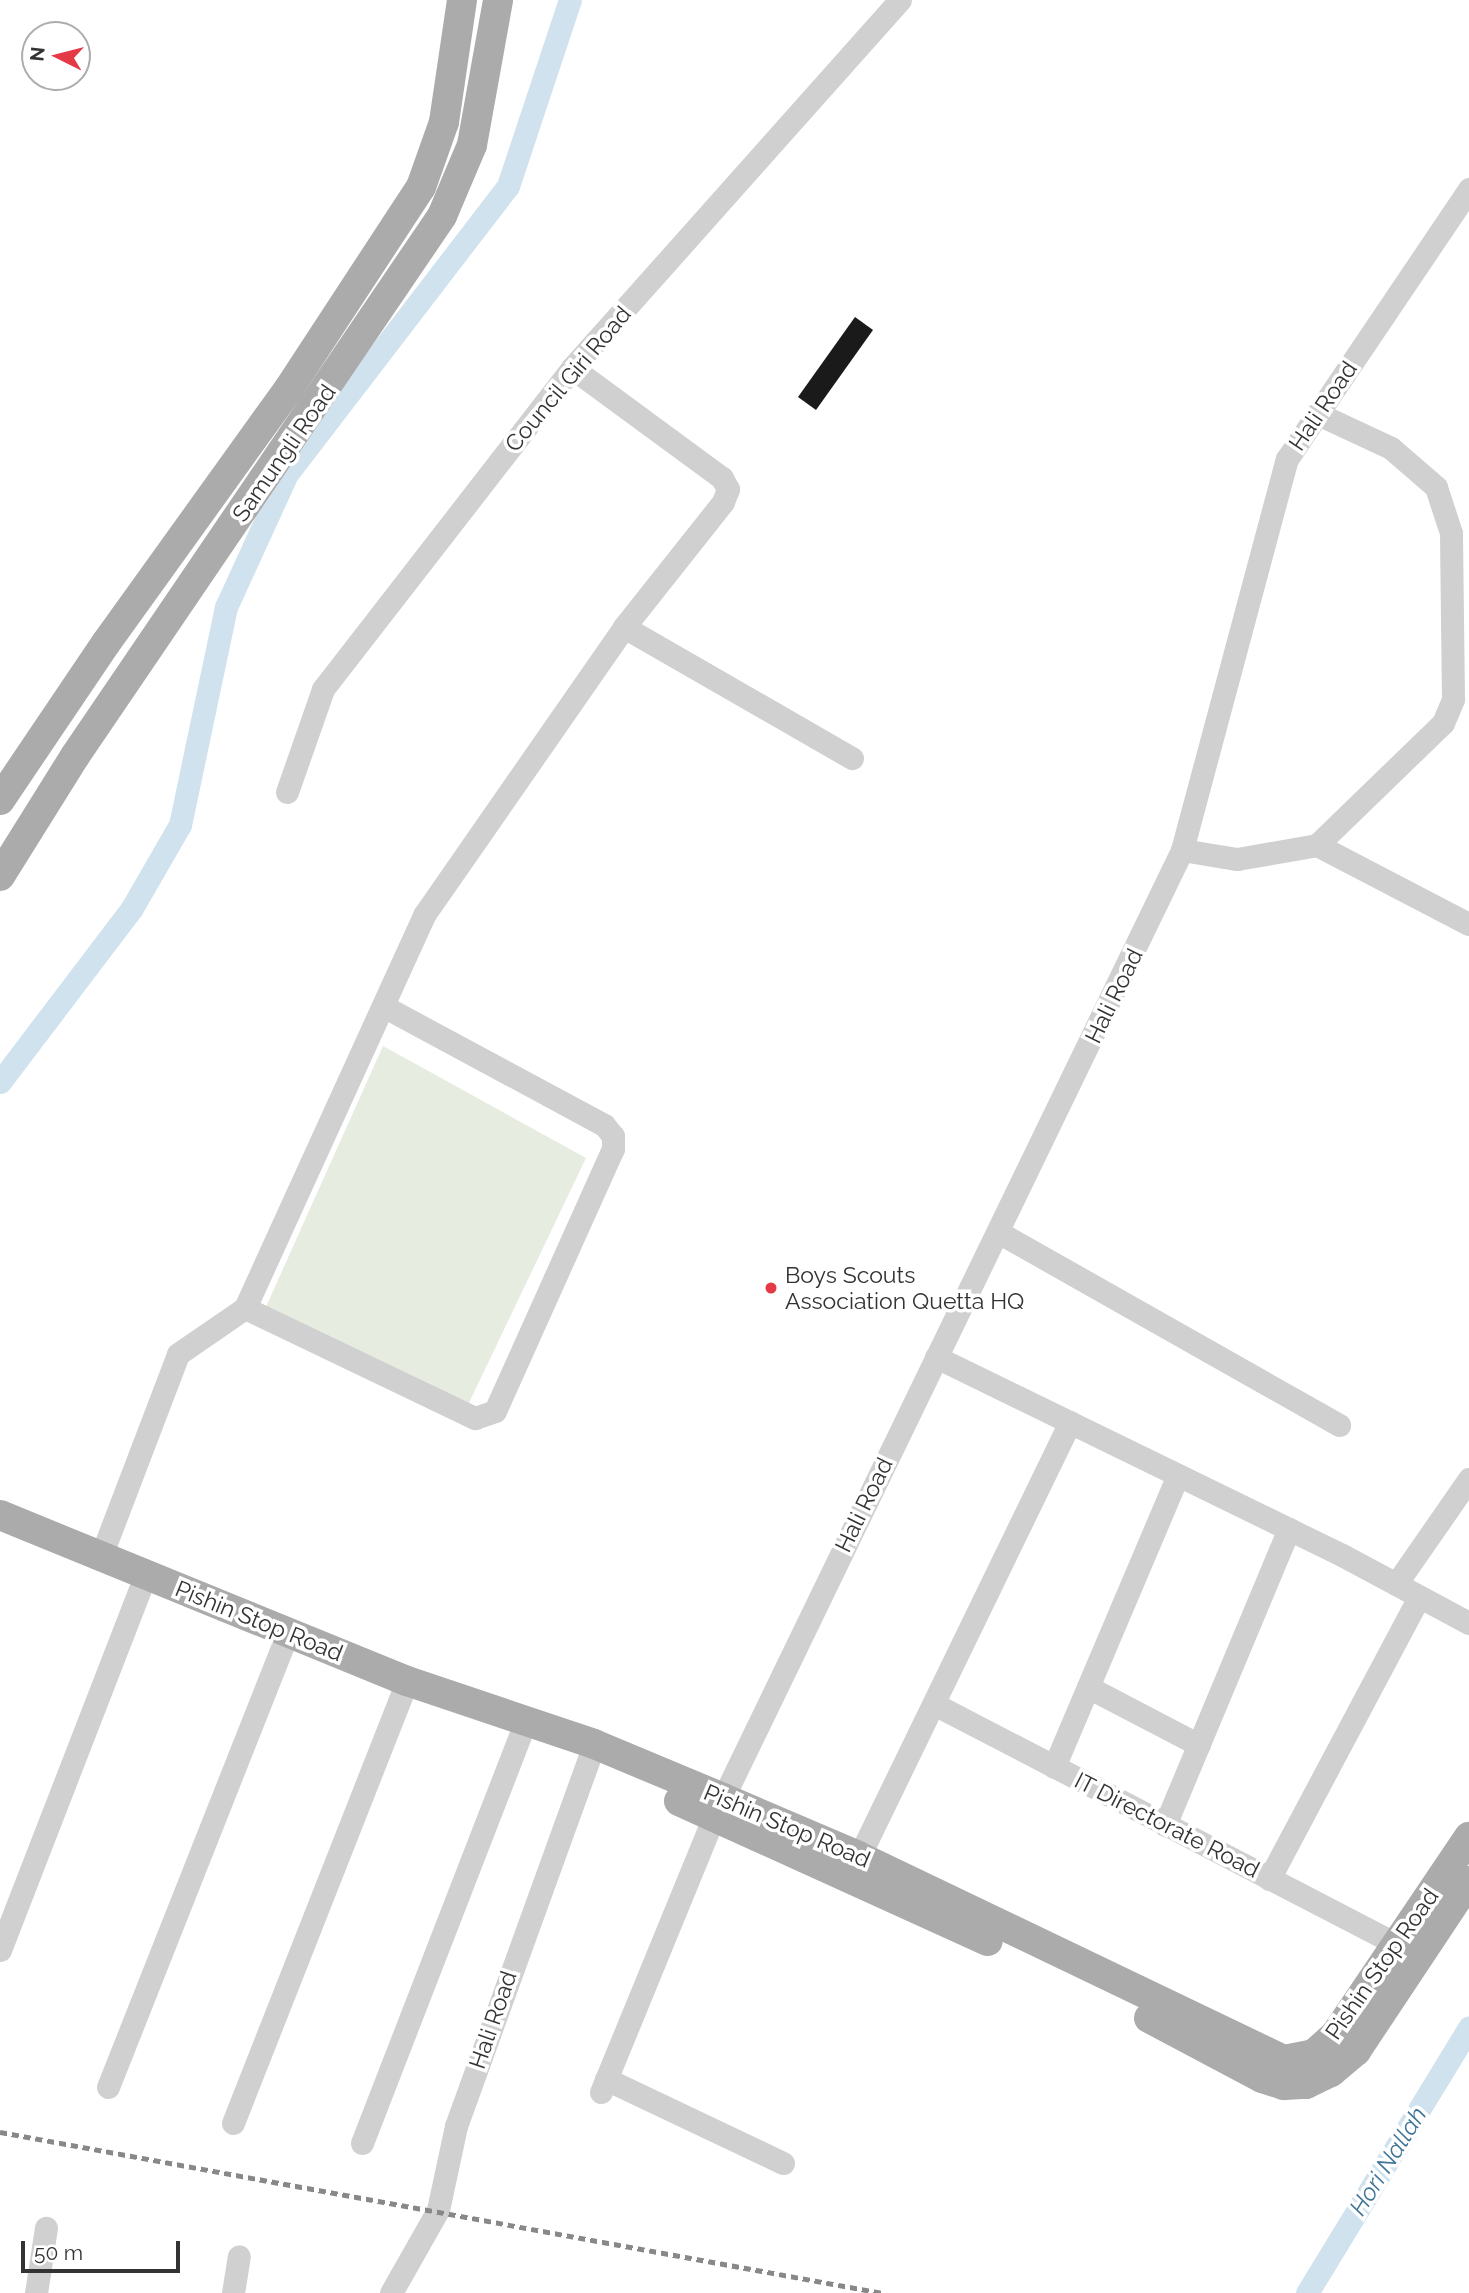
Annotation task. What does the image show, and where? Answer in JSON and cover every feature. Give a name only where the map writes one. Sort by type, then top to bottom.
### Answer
[{"type":"main road","name":"Samungli Road","points":[[0,800],[106,643],[288,390],[421,187],[444,122],[462,0]]},
{"type":"main road","name":"Samungli Road","points":[[0,876],[75,756],[442,216],[472,145],[498,0]]},
{"type":"main road","name":"Pishin Stop Road","points":[[0,1515],[101,1556],[143,1583]]},
{"type":"main road","name":"Pishin Stop Road","points":[[0,1534],[143,1583],[404,1687],[591,1752],[1284,2060],[1314,2054],[1336,2035],[1469,1838]]},
{"type":"main road","name":"Pishin Stop Road","points":[[854,1867],[1284,2085],[1306,2084],[1331,2072],[1356,2052],[1469,1881]]},
{"type":"street","name":"Council Giri Road","points":[[287,792],[323,689],[572,368],[900,0]]},
{"type":"street","name":"Hali Road","points":[[783,2163],[603,2085],[718,1807],[1182,850],[1287,459],[1469,189]]},
{"type":"street","points":[[101,1556],[178,1354],[246,1308],[385,1007],[424,915],[624,627],[723,502],[728,489],[722,478],[572,368]]},
{"type":"street","points":[[1182,850],[1237,859],[1317,845],[1443,723],[1453,699],[1455,633],[1451,533],[1436,487],[1391,448],[1318,414]]},
{"type":"street","points":[[624,627],[852,758]]},
{"type":"street","points":[[1317,845],[1469,924]]},
{"type":"street","points":[[246,1308],[475,1418],[495,1411],[613,1149],[613,1136],[604,1125],[385,1007]]},
{"type":"street","points":[[998,1232],[1339,1425]]},
{"type":"street","points":[[936,1357],[1289,1529],[1469,1623]]},
{"type":"street","points":[[854,1867],[936,1705],[1070,1422]]},
{"type":"street","points":[[1054,1767],[1178,1475]]},
{"type":"street","points":[[1396,1584],[1469,1479]]},
{"type":"street","points":[[1165,1825],[1289,1529]]},
{"type":"street","points":[[0,1950],[143,1583]]},
{"type":"street","points":[[1269,1879],[1419,1597]]},
{"type":"street","points":[[108,2087],[286,1639]]},
{"type":"street","points":[[233,2123],[404,1687]]},
{"type":"street","points":[[1088,1687],[1199,1745]]},
{"type":"street","name":"IT Directorate Road","points":[[936,1705],[1398,1945]]},
{"type":"street","points":[[362,2143],[524,1728]]},
{"type":"street","name":"Hali Road","points":[[391,2293],[438,2210],[456,2126],[591,1752]]},
{"type":"street","points":[[36,2293],[46,2228]]},
{"type":"street","points":[[233,2293],[239,2256]]},
{"type":"shaded area","points":[[383,1046],[586,1158],[467,1407],[265,1309]]},
{"type":"building","points":[[855,317],[873,330],[816,410],[798,397]]},
{"type":"waterway","points":[[0,1082],[132,908],[180,825],[226,607],[287,474],[508,186],[570,0]]},
{"type":"waterway","name":"Hori Nallah","points":[[1307,2293],[1469,2028]]},
{"type":"railway","points":[[0,2132],[882,2293]]},
{"type":"place","name":"Boys Scouts Association Quetta HQ","points":[[771,1288]]}]
